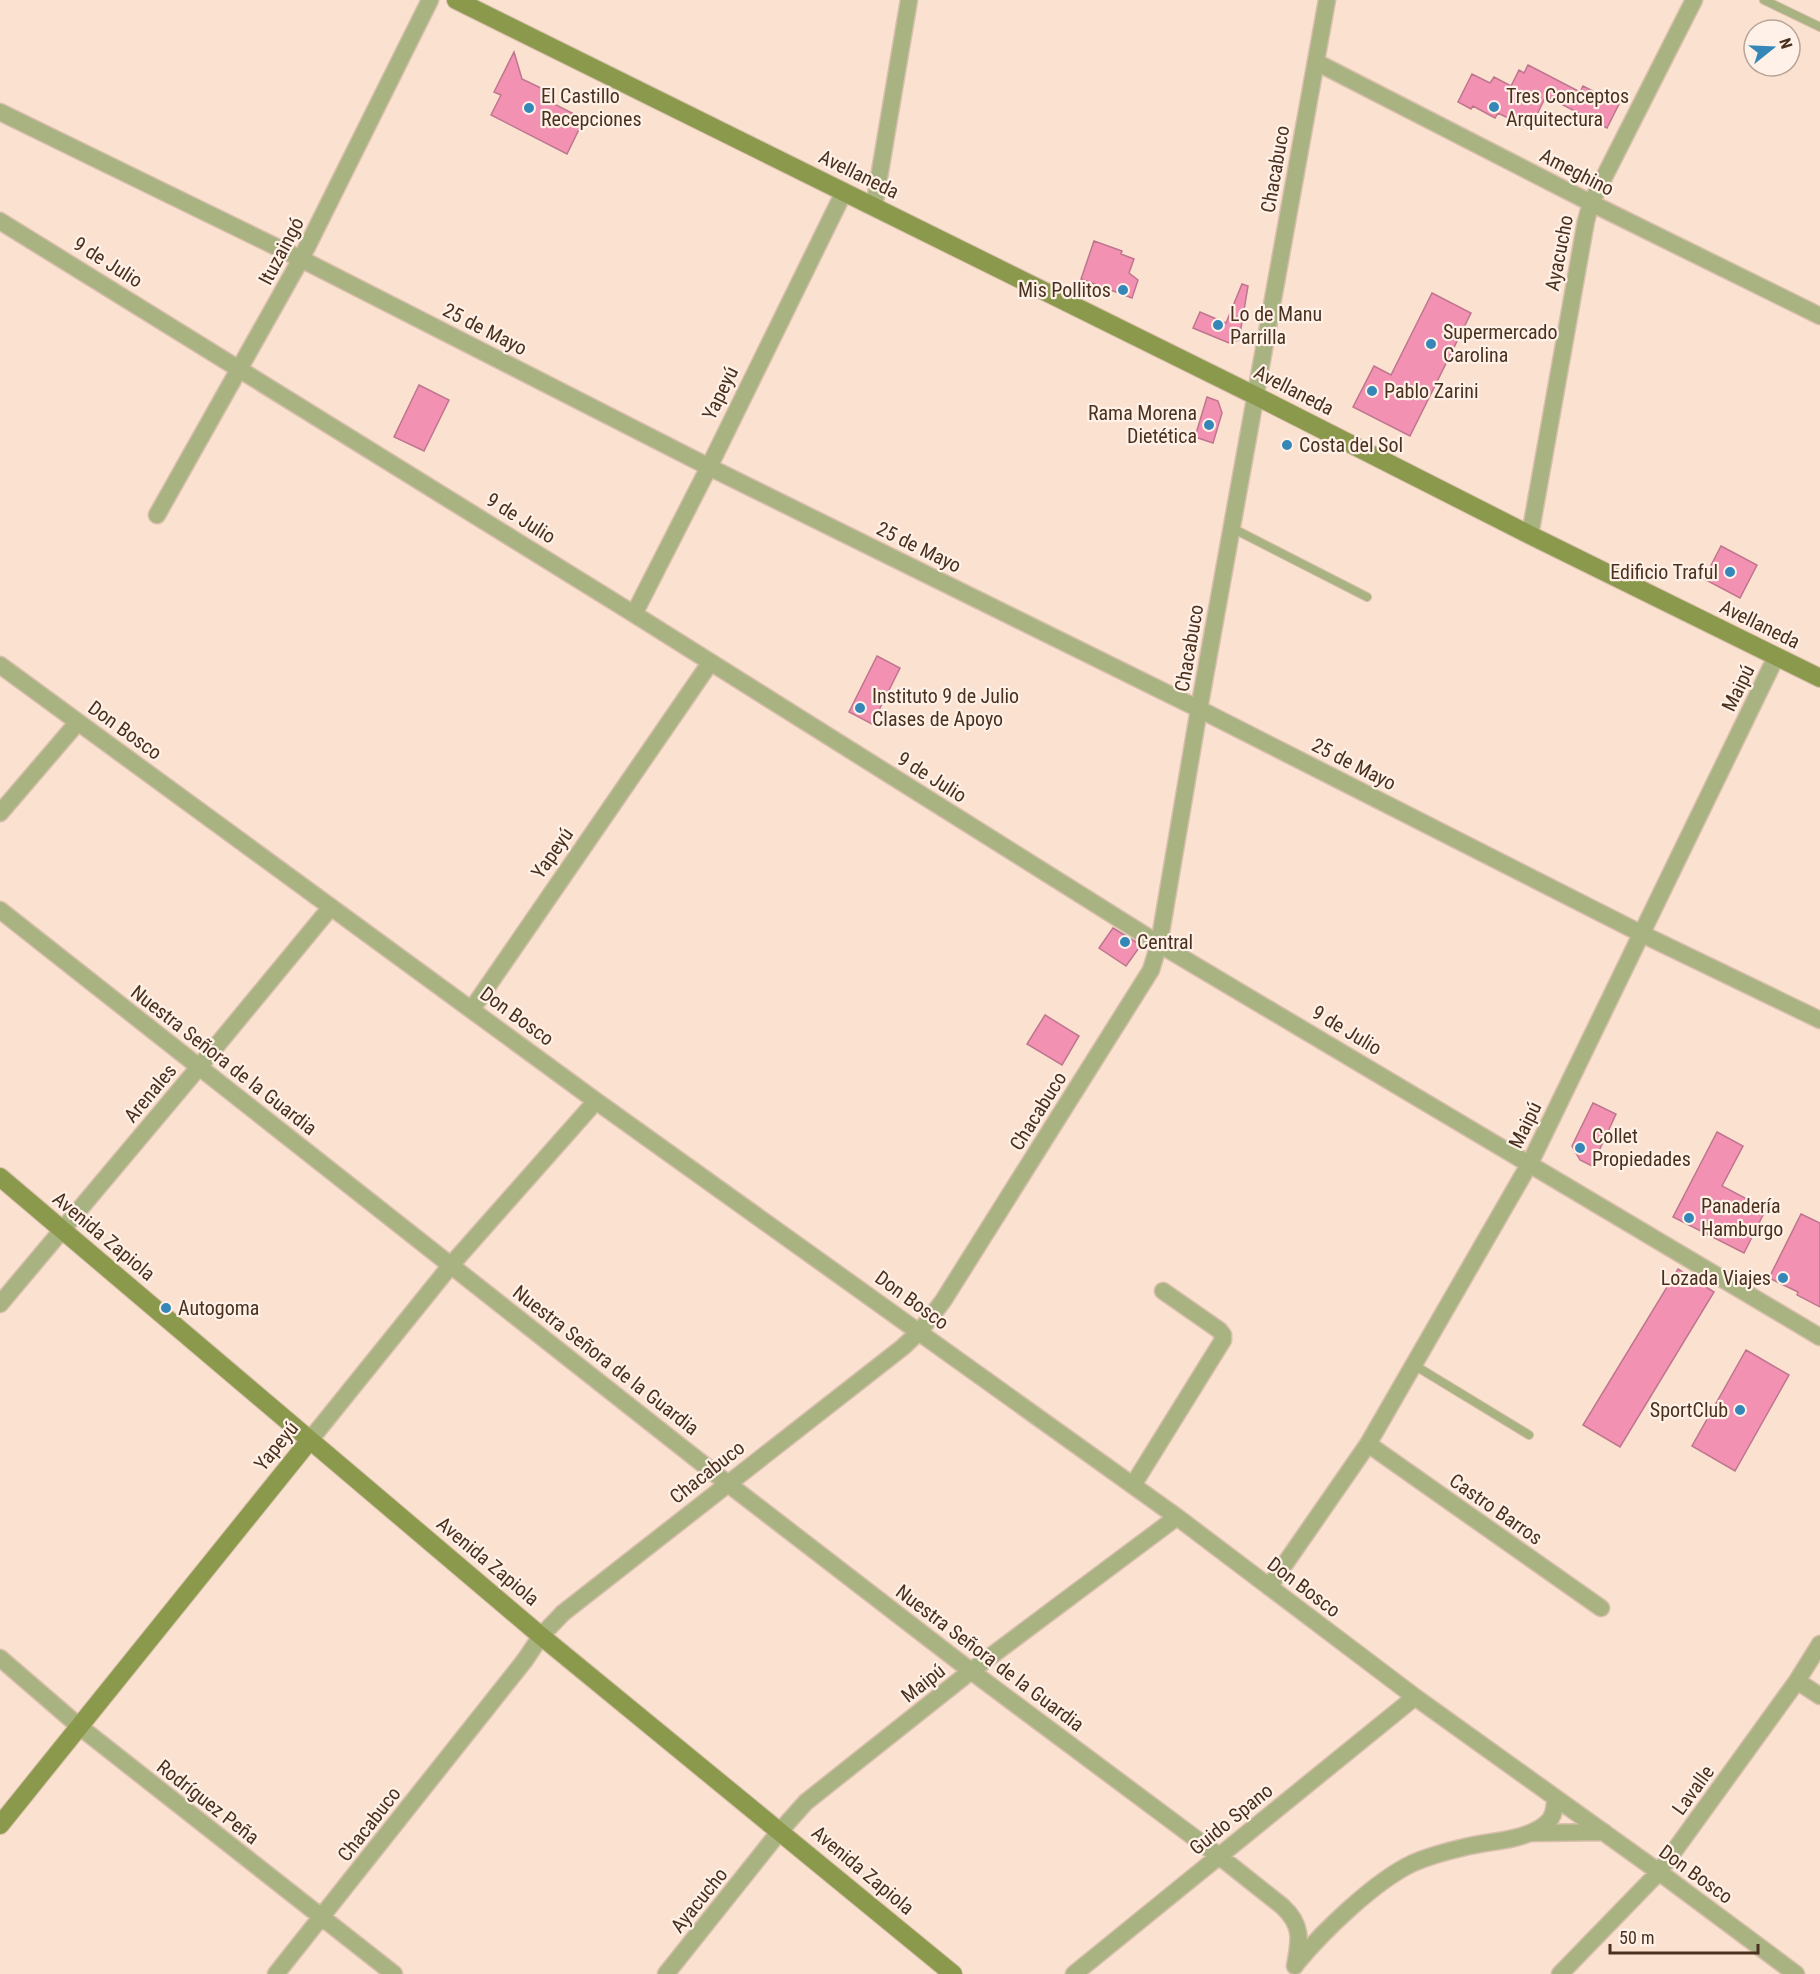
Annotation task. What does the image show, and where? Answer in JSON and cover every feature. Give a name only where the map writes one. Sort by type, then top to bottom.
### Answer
[{"type":"street","name":"Ituzaingó","points":[[157,515],[302,259],[430,0]]},
{"type":"street","name":"Avellaneda","points":[[456,0],[1256,396],[1530,536],[1820,678]]},
{"type":"street","points":[[874,207],[909,0]]},
{"type":"street","name":"Chacabuco","points":[[276,1974],[542,1636],[563,1613],[903,1347],[920,1331],[943,1301],[1151,970],[1159,944],[1327,0]]},
{"type":"street","name":"Ayacucho","points":[[1530,536],[1591,203],[1694,0]]},
{"type":"street","name":"Ameghino","points":[[1316,62],[1591,203],[1820,316]]},
{"type":"street","name":"25 de Mayo","points":[[0,112],[302,259],[709,467],[1199,709],[1642,934],[1820,1020]]},
{"type":"street","name":"Yapeyú","points":[[634,614],[844,192]]},
{"type":"street","name":"9 de Julio","points":[[0,221],[634,614],[1159,944],[1820,1336]]},
{"type":"street","name":"Maipú","points":[[1269,1587],[1368,1444],[1530,1163],[1776,657]]},
{"type":"street","name":"Yapeyú","points":[[472,1009],[710,663]]},
{"type":"street","name":"Don Bosco","points":[[0,665],[596,1101],[1177,1517],[1415,1697],[1604,1832],[1796,1974]]},
{"type":"street","points":[[0,813],[78,722]]},
{"type":"street","name":"Arenales","points":[[0,1304],[200,1067],[331,907]]},
{"type":"street","name":"Nuestra Señora de la Guardia","points":[[0,910],[727,1483],[971,1671],[1219,1856],[1291,1914],[1298,1928],[1300,1941],[1291,1970]]},
{"type":"street","name":"Yapeyú","points":[[0,1825],[451,1265],[596,1101]]},
{"type":"street","name":"Avenida Zapiola","points":[[0,1177],[542,1636],[953,1974]]},
{"type":"street","points":[[1133,1485],[1223,1340],[1223,1335],[1219,1330],[1163,1291]]},
{"type":"street","name":"Castro Barros","points":[[1368,1444],[1601,1608]]},
{"type":"street","name":"Maipú","points":[[764,1852],[806,1802],[971,1671],[1177,1517]]},
{"type":"street","name":"Lavalle","points":[[1560,1974],[1659,1872],[1797,1681],[1820,1644]]},
{"type":"street","name":"Rodríguez Peña","points":[[0,1658],[80,1727],[394,1974]]},
{"type":"street","points":[[1797,1681],[1820,1696]]},
{"type":"street","name":"Guido Spano","points":[[1074,1974],[1415,1697]]},
{"type":"street","points":[[1291,1970],[1313,1943],[1344,1914],[1413,1863],[1542,1828],[1556,1810],[1555,1798]]},
{"type":"street","points":[[1529,1833],[1604,1832]]},
{"type":"street","name":"Ayacucho","points":[[666,1974],[764,1852]]},
{"type":"lane","points":[[1764,0],[1820,27]]},
{"type":"lane","points":[[1232,528],[1367,597]]},
{"type":"lane","points":[[1414,1365],[1529,1435]]},
{"type":"building","name":"El Castillo Recepciones","points":[[514,52],[522,79],[551,93],[548,101],[584,119],[567,154],[491,115],[501,95],[494,92]]},
{"type":"building","points":[[1528,65],[1580,92],[1583,86],[1619,104],[1607,128],[1546,96],[1530,129],[1498,113],[1495,118],[1473,106],[1471,109],[1458,102],[1472,74],[1490,83],[1494,77],[1511,86],[1519,70],[1524,73]]},
{"type":"building","points":[[1094,241],[1122,251],[1121,254],[1134,259],[1129,273],[1138,280],[1132,298],[1081,279]]},
{"type":"building","name":"Lo de Manu Parrilla","points":[[1242,284],[1248,286],[1239,340],[1229,343],[1193,328],[1200,312],[1226,323]]},
{"type":"building","name":"Supermercado Carolina","points":[[1432,293],[1471,313],[1410,436],[1353,407],[1374,366],[1391,375]]},
{"type":"building","points":[[419,385],[449,400],[424,451],[394,437]]},
{"type":"building","name":"Rama Morena Dietética","points":[[1207,397],[1218,401],[1222,413],[1213,443],[1195,437]]},
{"type":"building","name":"Edificio Traful","points":[[1721,546],[1757,565],[1740,598],[1704,579]]},
{"type":"building","points":[[877,656],[900,668],[872,724],[849,712]]},
{"type":"building","points":[[1113,928],[1141,945],[1126,966],[1099,948]]},
{"type":"building","points":[[1045,1015],[1079,1036],[1062,1065],[1027,1044]]},
{"type":"building","points":[[1593,1103],[1616,1114],[1592,1166],[1580,1160],[1572,1146]]},
{"type":"building","points":[[1717,1132],[1743,1146],[1722,1186],[1766,1209],[1744,1253],[1673,1217]]},
{"type":"building","points":[[1801,1214],[1820,1223],[1820,1307],[1797,1295],[1798,1292],[1769,1278]]},
{"type":"building","points":[[1678,1269],[1714,1292],[1620,1447],[1583,1425]]},
{"type":"building","name":"SportClub","points":[[1746,1350],[1789,1375],[1735,1471],[1692,1446]]},
{"type":"place","name":"Tres Conceptos Arquitectura","points":[[1494,107]]},
{"type":"place","name":"El Castillo Recepciones","points":[[529,108]]},
{"type":"place","name":"Mis Pollitos","points":[[1123,290]]},
{"type":"place","name":"Lo de Manu Parrilla","points":[[1218,325]]},
{"type":"place","name":"Supermercado Carolina","points":[[1431,344]]},
{"type":"place","name":"Pablo Zarini","points":[[1372,391]]},
{"type":"place","name":"Rama Morena Dietética","points":[[1209,425]]},
{"type":"place","name":"Costa del Sol","points":[[1287,445]]},
{"type":"place","name":"Edificio Traful","points":[[1730,572]]},
{"type":"place","name":"Instituto 9 de Julio Clases de Apoyo","points":[[860,708]]},
{"type":"place","name":"Central","points":[[1125,942]]},
{"type":"place","name":"Collet Propiedades","points":[[1580,1148]]},
{"type":"place","name":"Panadería Hamburgo","points":[[1689,1218]]},
{"type":"place","name":"Lozada Viajes","points":[[1783,1278]]},
{"type":"place","name":"Autogoma","points":[[166,1308]]},
{"type":"place","name":"SportClub","points":[[1740,1410]]}]
